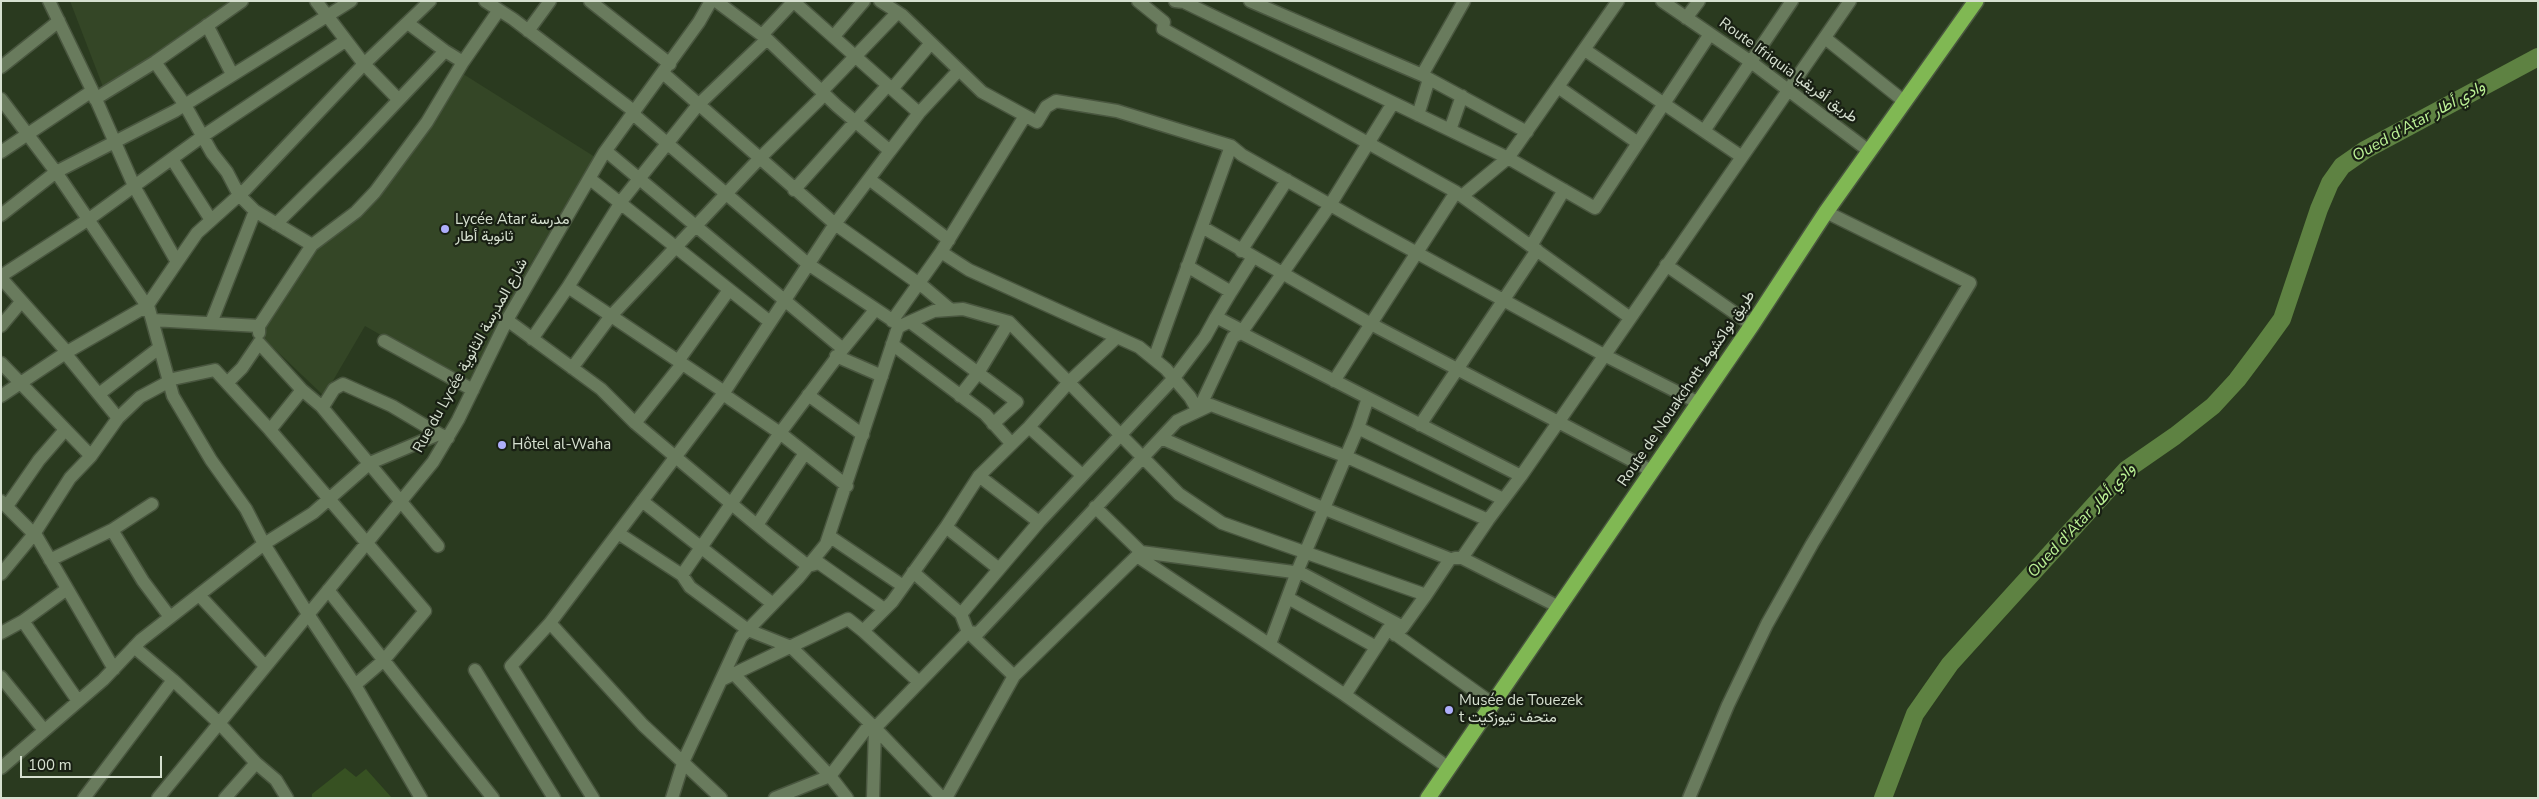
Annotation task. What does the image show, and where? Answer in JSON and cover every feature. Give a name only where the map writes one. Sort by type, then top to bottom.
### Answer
[{"type":"highway","name":"Route de Nouakchott طريق نواكشوط","points":[[1428,798],[1752,325],[1826,212],[1976,1]]},
{"type":"street","points":[[49,1],[94,95],[134,186],[177,262]]},
{"type":"street","points":[[1,152],[94,95],[155,62],[242,1]]},
{"type":"street","points":[[316,1],[364,64],[398,99]]},
{"type":"street","points":[[1,215],[56,172],[185,105],[351,1]]},
{"type":"street","points":[[485,1],[528,31],[634,113],[726,195],[808,264],[875,310],[901,323],[978,373],[1017,402],[993,424]]},
{"type":"street","points":[[528,31],[550,1]]},
{"type":"street","points":[[590,1],[666,68],[698,105],[794,190],[835,224],[951,310]]},
{"type":"street","name":"Rue du Lycée شارع المدرسة الثانوية","points":[[158,798],[433,462],[444,436],[473,390],[507,320],[606,151],[699,22],[711,1]]},
{"type":"street","points":[[716,1],[764,37],[890,151]]},
{"type":"street","points":[[532,339],[568,287],[621,202],[669,144],[698,105],[764,37],[794,1],[918,113]]},
{"type":"street","points":[[834,36],[864,1]]},
{"type":"street","points":[[880,1],[898,13],[982,92],[1037,122],[1046,106],[1056,101],[1116,111],[1231,146],[1330,205],[1416,253],[1699,403]]},
{"type":"street","points":[[1138,1],[1164,22]]},
{"type":"street","points":[[1630,317],[1459,194],[1163,29],[1164,22],[1174,1],[1184,2],[1508,158],[1595,208],[1710,34]]},
{"type":"street","points":[[1250,1],[1274,6],[1426,77],[1527,132]]},
{"type":"street","points":[[1418,115],[1426,77],[1464,1]]},
{"type":"street","points":[[1334,380],[1416,253],[1459,194],[1508,158],[1618,1]]},
{"type":"street","name":"Route Ifriquia طريق أفريقيا","points":[[1662,1],[1751,62],[1869,151]]},
{"type":"street","points":[[1686,18],[1699,1]]},
{"type":"street","points":[[1704,131],[1792,1]]},
{"type":"street","points":[[1399,631],[1521,476],[1850,1]]},
{"type":"street","points":[[150,312],[177,262],[197,233],[239,195],[364,64],[408,24],[422,4]]},
{"type":"street","points":[[228,382],[242,368],[259,344],[259,326],[312,245],[356,212],[375,192],[403,151],[427,122],[463,62],[499,10]]},
{"type":"street","points":[[572,368],[610,317],[898,13]]},
{"type":"street","points":[[1,67],[59,21]]},
{"type":"street","points":[[408,24],[463,62]]},
{"type":"street","points":[[207,25],[232,74]]},
{"type":"street","points":[[1825,38],[1905,102]]},
{"type":"street","points":[[118,418],[1,277],[89,219],[203,136],[346,41]]},
{"type":"street","points":[[794,190],[855,121],[931,43]]},
{"type":"street","points":[[1585,50],[1742,157]]},
{"type":"street","points":[[276,224],[357,144],[445,51]]},
{"type":"street","points":[[155,62],[185,105],[212,152],[227,172],[239,195],[256,211],[312,245]]},
{"type":"street","points":[[593,798],[511,666],[550,623],[723,394],[835,224],[918,113],[959,70]]},
{"type":"street","points":[[1558,87],[1638,143]]},
{"type":"street","points":[[1450,130],[1462,96]]},
{"type":"street","points":[[1,99],[89,219],[150,312],[168,381],[183,412],[211,460],[246,509],[264,544],[308,614],[356,684],[420,798]]},
{"type":"street","points":[[1198,411],[1233,337],[1242,332],[1283,274],[1330,205],[1393,103]]},
{"type":"street","points":[[672,798],[684,760],[741,637],[808,566],[826,544],[847,486],[898,327],[918,284],[949,240],[1025,116]]},
{"type":"street","points":[[1154,359],[1231,146]]},
{"type":"street","points":[[606,151],[784,300],[840,353],[882,376]]},
{"type":"street","points":[[172,158],[211,220]]},
{"type":"street","points":[[590,179],[770,322]]},
{"type":"street","points":[[869,179],[949,240]]},
{"type":"street","points":[[960,614],[1039,522],[1119,434],[1174,378],[1205,337],[1231,292],[1247,254],[1287,180]]},
{"type":"street","points":[[1420,425],[1534,248],[1564,190]]},
{"type":"street","points":[[211,323],[256,211]]},
{"type":"street","points":[[1690,798],[1728,705],[1767,624],[1812,544],[1970,283],[1826,212]]},
{"type":"street","points":[[1202,227],[1371,324],[1652,471]]},
{"type":"street","points":[[941,252],[969,270],[1138,347],[1174,378],[1190,397],[1198,411]]},
{"type":"street","points":[[1666,265],[1752,325]]},
{"type":"street","points":[[1187,266],[1231,292]]},
{"type":"street","points":[[568,287],[610,317],[720,389],[723,394],[780,433],[847,486]]},
{"type":"street","points":[[635,423],[680,363],[729,290]]},
{"type":"street","points":[[1,326],[21,302]]},
{"type":"street","points":[[901,323],[934,311],[963,309],[1009,322],[1070,381],[1119,434],[1179,494],[1222,523],[1426,595]]},
{"type":"street","points":[[1,396],[66,353],[140,310],[211,323],[259,326]]},
{"type":"street","points":[[682,575],[780,433],[875,310]]},
{"type":"street","points":[[1216,317],[1368,398],[1521,476]]},
{"type":"street","points":[[507,320],[601,389],[635,423],[730,504],[808,566],[819,564],[884,609]]},
{"type":"street","points":[[960,396],[978,373],[1009,322]]},
{"type":"street","points":[[862,631],[903,586],[946,527],[979,476],[1010,443],[1029,427],[1070,381],[1117,337]]},
{"type":"street","points":[[384,341],[473,390]]},
{"type":"street","points":[[259,344],[302,390],[321,406],[438,546]]},
{"type":"street","points":[[892,344],[985,414],[1010,443]]},
{"type":"street","points":[[99,394],[159,348]]},
{"type":"street","points":[[1,363],[90,456]]},
{"type":"street","points":[[1,574],[34,534],[70,478],[90,456],[118,418],[140,397],[168,381],[215,370],[270,430],[425,611],[384,660],[356,684]]},
{"type":"street","points":[[321,406],[324,405],[334,389],[343,384],[392,406],[444,436]]},
{"type":"street","points":[[270,430],[302,390]]},
{"type":"street","points":[[808,395],[863,435]]},
{"type":"street","points":[[1270,644],[1297,572],[1307,553],[1347,457],[1368,398]]},
{"type":"street","points":[[968,632],[978,633],[1177,421],[1211,405],[1347,457],[1488,520]]},
{"type":"street","points":[[1029,427],[1082,475]]},
{"type":"street","points":[[1358,428],[1503,498]]},
{"type":"street","points":[[65,430],[4,503],[34,534],[114,669]]},
{"type":"street","points":[[2,767],[114,669],[134,647],[170,617],[264,544],[313,513],[370,463],[444,436]]},
{"type":"street","points":[[1160,438],[1325,509],[1512,581],[1559,607]]},
{"type":"street","points":[[757,525],[805,453]]},
{"type":"street","points":[[979,476],[1039,522]]},
{"type":"street","points":[[642,501],[702,546],[773,604]]},
{"type":"street","points":[[50,560],[112,530],[152,504]]},
{"type":"street","points":[[1095,507],[1139,554],[1449,768]]},
{"type":"street","points":[[946,527],[999,569]]},
{"type":"street","points":[[112,530],[143,581],[170,617]]},
{"type":"street","points":[[618,532],[682,575],[690,587],[748,630],[791,647],[944,798],[1014,676],[1139,554]]},
{"type":"street","points":[[829,536],[903,586]]},
{"type":"street","points":[[1139,554],[1297,572],[1399,631],[1493,704]]},
{"type":"street","points":[[913,572],[960,614],[968,632],[1014,676]]},
{"type":"street","points":[[1,633],[68,590]]},
{"type":"street","points":[[328,590],[493,798]]},
{"type":"street","points":[[199,595],[265,666]]},
{"type":"street","points":[[1288,598],[1376,647]]},
{"type":"street","points":[[721,680],[848,620],[919,682]]},
{"type":"street","points":[[22,621],[78,701]]},
{"type":"street","points":[[550,623],[643,724],[684,760],[721,798]]},
{"type":"street","points":[[1345,695],[1388,629],[1399,631]]},
{"type":"street","points":[[775,798],[830,776],[872,726],[968,632]]},
{"type":"street","points":[[134,647],[219,723],[256,763],[276,780],[284,796]]},
{"type":"street","points":[[475,670],[554,798]]},
{"type":"street","points":[[734,674],[830,776],[847,798]]},
{"type":"street","points":[[84,798],[124,741],[173,680]]},
{"type":"street","points":[[2,681],[44,730]]},
{"type":"street","points":[[872,726],[874,798]]},
{"type":"street","points":[[225,798],[256,763]]},
{"type":"shaded area","points":[[70,1],[230,1],[105,92]]},
{"type":"shaded area","name":"Lycée Atar مدرسة ثانوية أطار","points":[[460,72],[595,157],[534,258],[467,384],[365,326],[324,396],[260,335],[320,244],[359,214]]},
{"type":"shaded area","points":[[345,768],[356,777],[366,769],[392,798],[312,798],[312,794]]},
{"type":"waterway","name":"Oued d'Atar وادي أطار","points":[[1883,798],[1915,714],[1950,664],[2126,470],[2175,436],[2213,406],[2237,380],[2261,348],[2282,319],[2319,209],[2330,183],[2342,166],[2365,150],[2538,57]]},
{"type":"place","name":"Lycée Atar مدرسة ثانوية أطار","points":[[445,229]]},
{"type":"place","name":"Hôtel al-Waha","points":[[502,445]]},
{"type":"place","name":"Musée de Touezek t متحف تيوزكيت","points":[[1449,710]]}]
